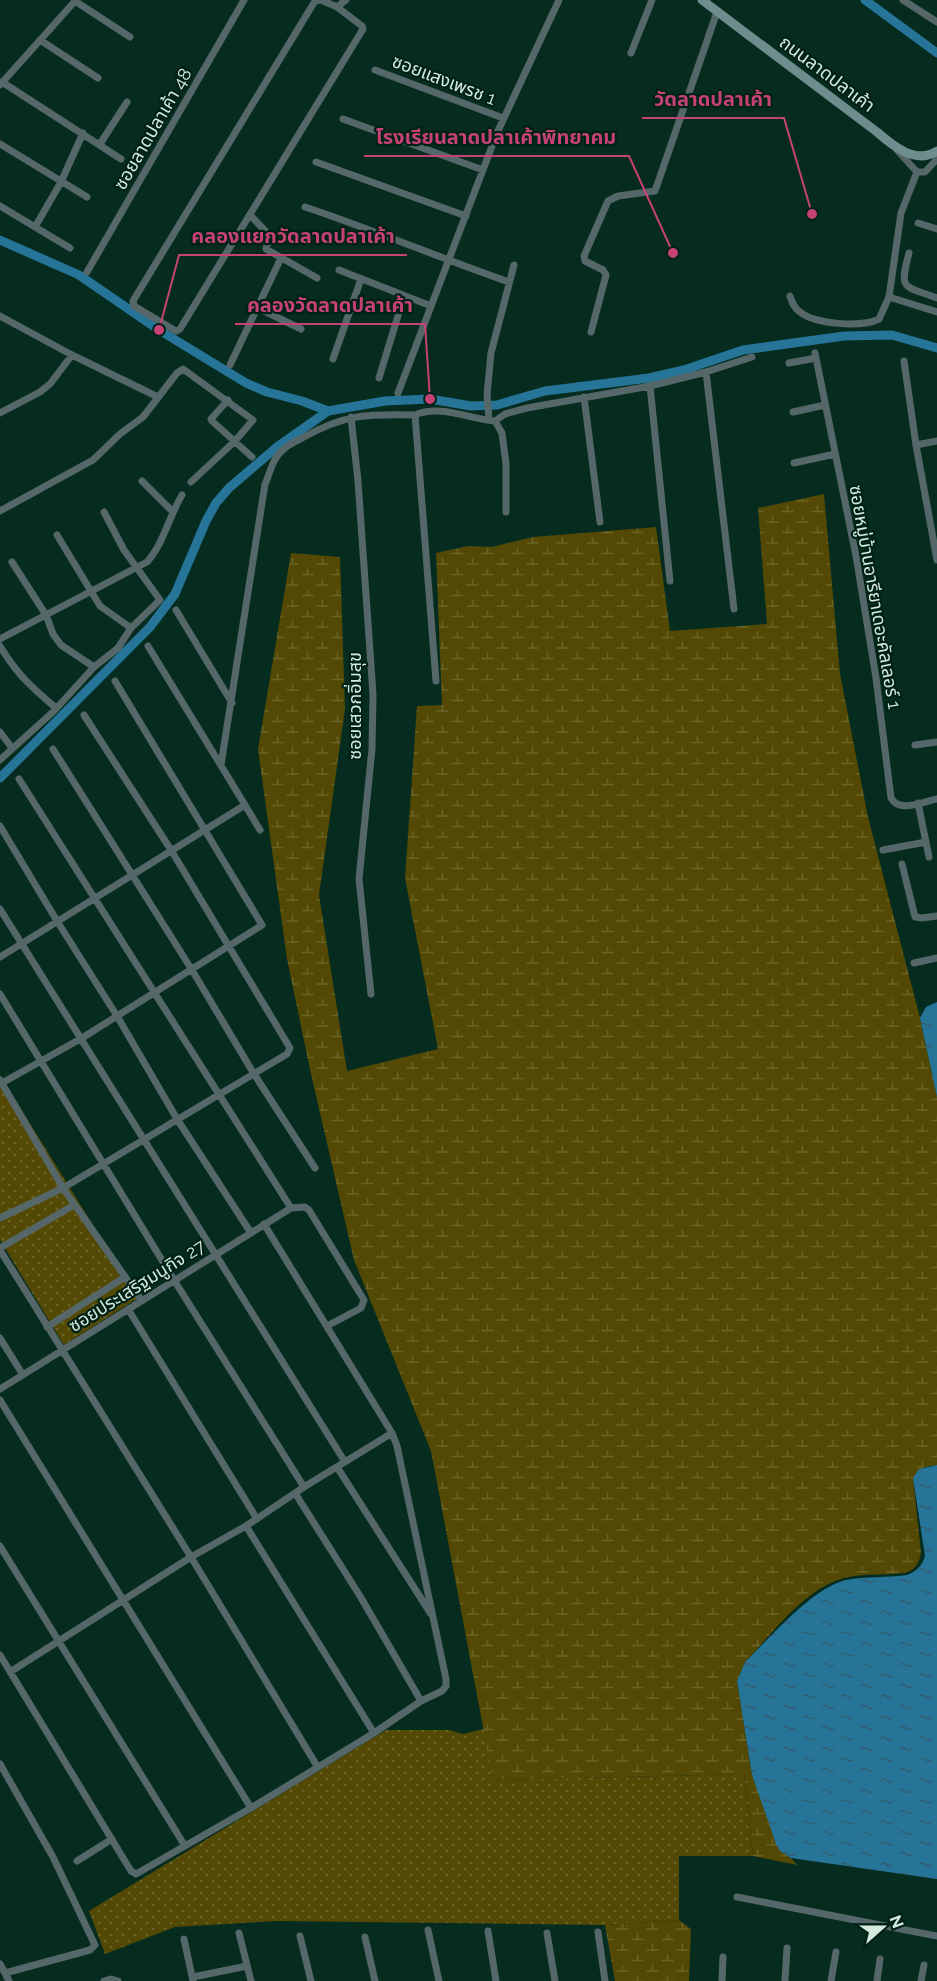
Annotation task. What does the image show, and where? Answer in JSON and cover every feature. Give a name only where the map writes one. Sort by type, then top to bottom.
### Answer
[{"type":"main road","name":"ถนนลาดปลาเค้า","points":[[702,0],[877,132],[897,150]]},
{"type":"main road","points":[[897,150],[921,155],[930,155],[937,150]]},
{"type":"street","name":"ซอยลาดปลาเค้า 48","points":[[87,272],[244,0]]},
{"type":"street","points":[[321,0],[337,8],[363,29],[251,216],[178,331],[134,306],[133,301],[315,2],[321,0]]},
{"type":"street","points":[[337,8],[345,0]]},
{"type":"street","points":[[398,393],[503,118],[559,0]]},
{"type":"street","points":[[631,53],[652,0]]},
{"type":"street","points":[[903,0],[937,21]]},
{"type":"street","points":[[121,159],[83,133],[1,84],[75,1],[130,37]]},
{"type":"street","points":[[591,332],[606,275],[603,270],[585,261],[584,256],[608,201],[618,196],[655,191],[717,12]]},
{"type":"street","points":[[40,40],[98,78]]},
{"type":"street","name":"ซอยแสงเพรช 1","points":[[375,70],[503,118]]},
{"type":"street","points":[[100,144],[128,102]]},
{"type":"street","points":[[343,119],[483,170]]},
{"type":"street","points":[[35,227],[61,182],[83,133]]},
{"type":"street","points":[[0,144],[87,197]]},
{"type":"street","points":[[897,150],[917,172],[925,172],[937,159]]},
{"type":"street","points":[[316,162],[466,216]]},
{"type":"street","points":[[931,166],[937,172]]},
{"type":"street","points":[[790,296],[794,306],[802,314],[821,321],[870,322],[879,319],[889,297],[902,213],[917,172]]},
{"type":"street","points":[[0,206],[70,248]]},
{"type":"street","points":[[305,207],[371,229],[449,261],[509,282]]},
{"type":"street","points":[[251,216],[270,236],[266,249],[317,278]]},
{"type":"street","points":[[918,223],[937,229]]},
{"type":"street","points":[[909,253],[903,276],[904,283],[909,288],[937,298]]},
{"type":"street","points":[[230,365],[280,258]]},
{"type":"street","points":[[507,512],[502,433],[491,419],[487,395],[491,354],[514,265]]},
{"type":"street","points":[[339,270],[431,306]]},
{"type":"street","points":[[333,359],[361,279]]},
{"type":"street","points":[[379,378],[404,296]]},
{"type":"street","points":[[889,297],[937,312]]},
{"type":"street","points":[[258,308],[301,328]]},
{"type":"street","points":[[0,316],[72,355],[158,397]]},
{"type":"street","points":[[0,413],[40,392],[50,384],[72,355]]},
{"type":"street","name":"ซอยหมู่บ้านอารียาเดอะคัลเลอร์ 1","points":[[789,363],[815,356],[862,589],[892,801],[898,806],[937,799]]},
{"type":"street","points":[[221,765],[265,484],[276,457],[288,445],[327,424],[351,417],[415,415],[421,412],[437,411],[491,419],[516,411],[650,386],[706,372],[752,357]]},
{"type":"street","points":[[904,361],[916,445],[937,560]]},
{"type":"street","points":[[0,511],[93,460],[120,434],[143,417],[177,373],[183,369],[253,420],[235,441],[191,482]]},
{"type":"street","points":[[706,372],[734,609]]},
{"type":"street","points":[[650,386],[670,581]]},
{"type":"street","points":[[584,397],[600,522]]},
{"type":"street","points":[[228,400],[211,420],[252,457]]},
{"type":"street","points":[[793,412],[825,405]]},
{"type":"street","points":[[415,415],[436,681]]},
{"type":"street","name":"ซอยเสวกอิ่มสุข","points":[[351,417],[358,481],[373,694],[372,749],[359,879],[366,926],[371,994]]},
{"type":"street","points":[[916,445],[937,441]]},
{"type":"street","points":[[794,463],[835,454]]},
{"type":"street","points":[[142,482],[172,511]]},
{"type":"street","points":[[0,639],[147,562],[156,552],[172,511],[182,495]]},
{"type":"street","points":[[927,504],[937,503]]},
{"type":"street","points":[[0,760],[56,708],[94,667],[118,648],[131,628],[160,600],[124,550],[104,512]]},
{"type":"street","points":[[57,535],[100,606],[131,628]]},
{"type":"street","points":[[12,562],[46,615],[53,634],[61,645],[94,667]]},
{"type":"street","points":[[176,610],[232,703]]},
{"type":"street","points":[[0,646],[20,676],[56,708]]},
{"type":"street","points":[[148,646],[260,830]]},
{"type":"street","points":[[115,681],[261,924],[82,1038],[1,1082],[63,1188],[142,1301]]},
{"type":"street","points":[[0,1218],[63,1188],[287,1054],[290,1048],[171,850],[84,715]]},
{"type":"street","points":[[0,732],[12,748]]},
{"type":"street","points":[[915,745],[937,742]]},
{"type":"street","points":[[53,749],[133,874],[254,1074],[315,1168]]},
{"type":"street","points":[[19,779],[291,1208],[304,1207],[309,1210],[364,1299],[361,1308],[327,1326]]},
{"type":"street","points":[[918,803],[929,857]]},
{"type":"street","points":[[0,957],[245,805]]},
{"type":"street","points":[[0,826],[117,1016],[177,1119],[250,1233]]},
{"type":"street","points":[[883,850],[926,842]]},
{"type":"street","points":[[902,864],[915,917],[937,915]]},
{"type":"street","points":[[0,909],[345,1462]]},
{"type":"street","points":[[914,963],[937,958]]},
{"type":"street","points":[[0,994],[174,1280],[304,1487]]},
{"type":"street","points":[[74,1205],[0,1249],[191,1557],[317,1766]]},
{"type":"street","name":"ซอยประเสริฐมนูกิจ 27","points":[[0,1389],[291,1208]]},
{"type":"street","points":[[0,1655],[131,1871],[136,1874],[251,1808],[421,1701],[442,1691],[446,1686],[434,1619],[397,1446],[392,1433],[264,1224]]},
{"type":"street","points":[[47,1327],[125,1277]]},
{"type":"street","points":[[128,1309],[257,1519]]},
{"type":"street","points":[[0,1338],[23,1375]]},
{"type":"street","points":[[0,1400],[251,1808]]},
{"type":"street","points":[[10,1671],[392,1433]]},
{"type":"street","points":[[337,1467],[434,1619]]},
{"type":"street","points":[[295,1493],[360,1596],[421,1701]]},
{"type":"street","points":[[246,1526],[374,1732]]},
{"type":"street","points":[[0,1546],[186,1846]]},
{"type":"street","points":[[0,1764],[53,1857],[94,1945],[90,1950],[5,1973]]},
{"type":"street","points":[[77,1861],[112,1839]]},
{"type":"street","points":[[737,1897],[937,1936]]},
{"type":"street","points":[[428,1930],[439,1981]]},
{"type":"street","points":[[488,1931],[495,1981]]},
{"type":"street","points":[[598,1932],[605,1981]]},
{"type":"street","points":[[239,1933],[251,1981]]},
{"type":"street","points":[[547,1934],[555,1981]]},
{"type":"street","points":[[300,1936],[311,1981]]},
{"type":"street","points":[[365,1937],[375,1981]]},
{"type":"street","points":[[184,1939],[193,1979],[247,1966]]},
{"type":"street","points":[[785,1981],[787,1948]]},
{"type":"street","points":[[831,1981],[836,1952]]},
{"type":"street","points":[[722,1981],[723,1957]]},
{"type":"street","points":[[877,1981],[880,1959]]},
{"type":"street","points":[[0,1964],[9,1981]]},
{"type":"street","points":[[921,1981],[924,1965]]},
{"type":"street","points":[[104,1981],[111,1979],[118,1981]]},
{"type":"green space","points":[[824,494],[840,674],[868,817],[920,1018],[937,1097],[937,1465],[924,1467],[913,1478],[921,1552],[914,1568],[905,1573],[851,1576],[815,1592],[790,1613],[745,1662],[737,1681],[752,1775],[786,1855],[797,1865],[753,1856],[744,1774],[493,1780],[431,1451],[354,1260],[311,1074],[287,959],[258,749],[291,553],[340,557],[345,709],[319,895],[347,1071],[438,1049],[405,878],[417,706],[442,705],[436,553],[468,546],[492,547],[533,537],[656,527],[670,631],[767,624],[758,508]]},
{"type":"green space","points":[[0,1075],[138,1298],[64,1345],[0,1240]]},
{"type":"green space","points":[[484,1729],[494,1780],[744,1774],[753,1856],[679,1856],[679,1920],[605,1925],[277,1921],[175,1927],[105,1954],[89,1911],[386,1730],[449,1730],[463,1734]]},
{"type":"green space","points":[[679,1920],[691,1929],[689,1981],[615,1981],[605,1925]]},
{"type":"water","points":[[937,1002],[937,1097],[920,1018],[926,1007]]},
{"type":"water","points":[[937,1465],[937,1879],[791,1858],[780,1851],[776,1844],[752,1775],[737,1681],[745,1662],[792,1615],[820,1593],[846,1580],[907,1575],[919,1568],[925,1556],[913,1478],[919,1469]]},
{"type":"waterway","points":[[865,0],[937,53]]},
{"type":"waterway","points":[[0,240],[79,275],[159,330],[246,383],[328,411]]},
{"type":"waterway","points":[[0,778],[150,627],[175,594],[206,521],[216,503],[229,488],[277,447],[328,411],[385,401],[430,399],[471,406],[497,405],[545,391],[649,378],[684,370],[743,350],[844,336],[892,335],[937,348]]},
{"type":"place","name":"วัดลาดปลาเค้า","points":[[812,214]]},
{"type":"place","name":"โรงเรียนลาดปลาเค้าพิทยาคม","points":[[673,253]]},
{"type":"place","name":"คลองแยกวัดลาดปลาเค้า","points":[[159,330]]},
{"type":"place","name":"คลองวัดลาดปลาเค้า","points":[[430,399]]}]
